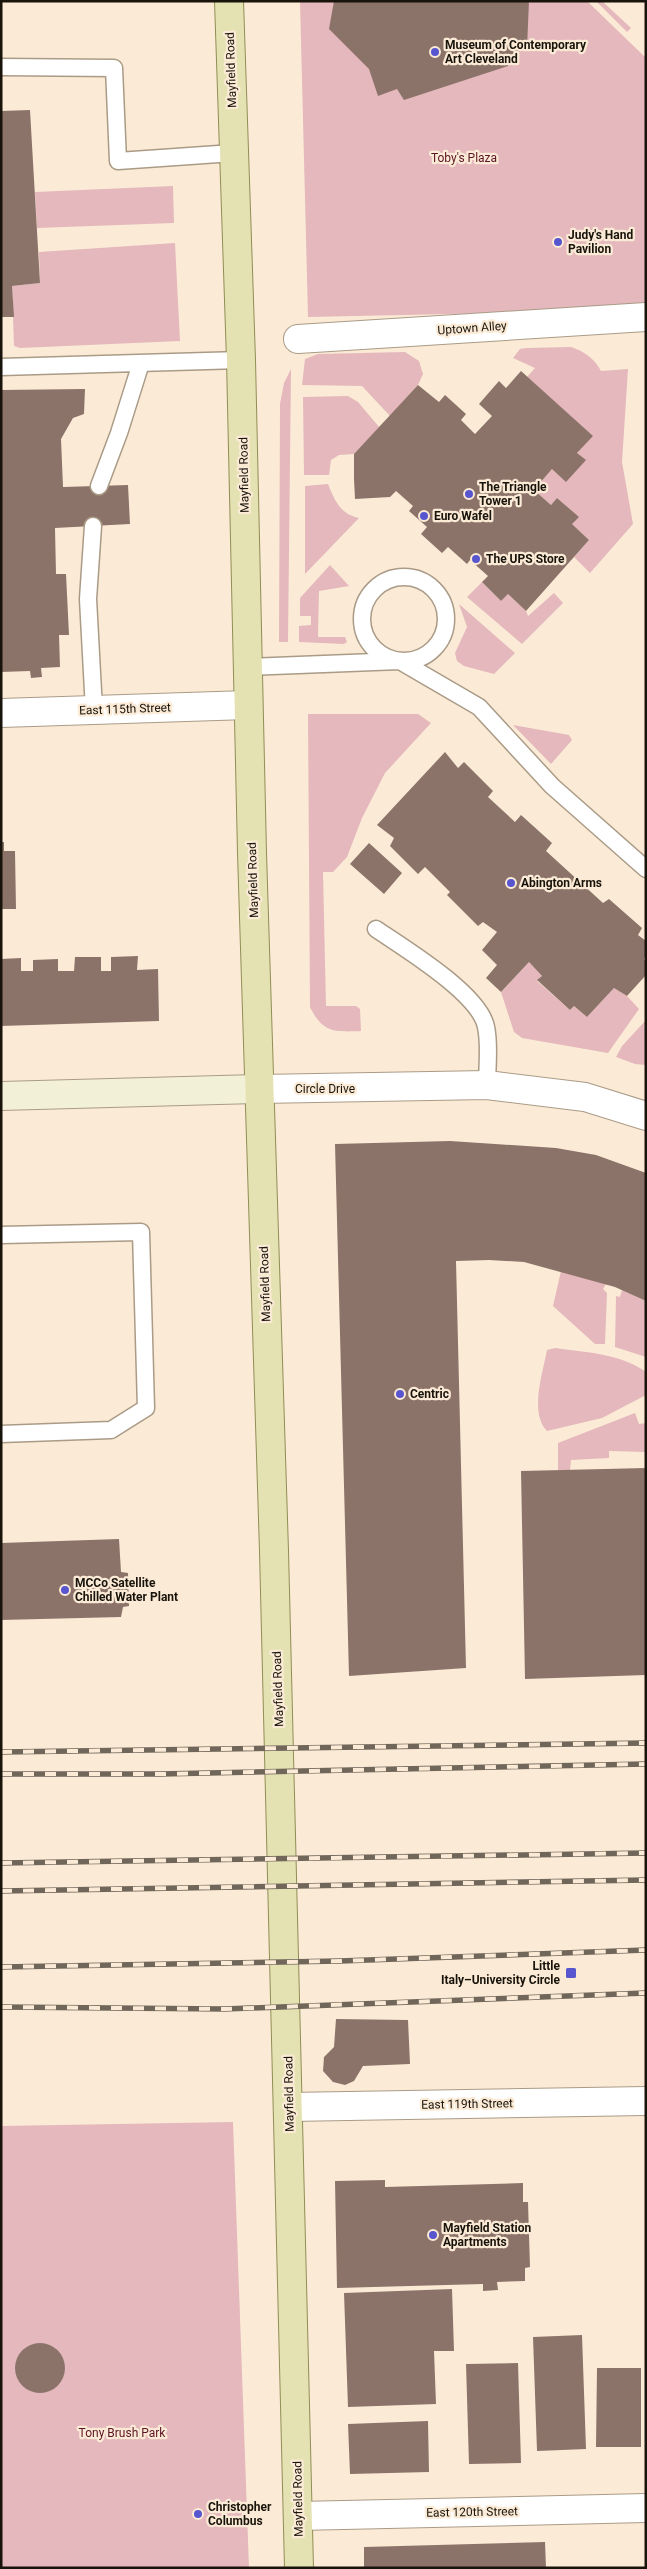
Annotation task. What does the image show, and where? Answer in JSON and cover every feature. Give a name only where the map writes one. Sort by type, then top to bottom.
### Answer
[{"type":"main road","name":"Mayfield Road","points":[[228,1],[241,360],[248,705],[274,1551],[300,2568]]},
{"type":"street","name":"Uptown Alley","points":[[298,339],[646,318]]},
{"type":"street","name":"East 115th Street","points":[[1,713],[248,705]]},
{"type":"street","name":"Circle Drive","points":[[1,1096],[487,1085],[585,1097],[646,1116]]},
{"type":"street","name":"East 119th Street","points":[[289,2107],[646,2101]]},
{"type":"street","name":"East 120th Street","points":[[299,2516],[646,2508]]},
{"type":"lane","points":[[1,67],[114,68],[118,160],[233,153]]},
{"type":"lane","points":[[1,367],[241,360]]},
{"type":"lane","points":[[99,486],[142,364]]},
{"type":"lane","points":[[93,526],[88,599],[94,710]]},
{"type":"lane","points":[[248,667],[400,661],[414,661],[428,655],[438,645],[445,632],[447,618],[444,604],[438,591],[426,582],[413,577],[399,576],[386,580],[375,588],[366,599],[362,612],[362,626],[367,639],[375,650],[386,658],[400,661],[479,707],[552,786],[646,869]]},
{"type":"lane","points":[[376,928],[433,968],[464,994],[482,1015],[486,1028],[487,1085]]},
{"type":"lane","points":[[1,1236],[141,1232],[146,1408],[111,1430],[1,1434]]},
{"type":"green space","name":"Toby's Plaza","points":[[300,1],[587,1],[646,58],[646,310],[308,317]]},
{"type":"green space","points":[[596,1],[602,1],[631,28],[627,32]]},
{"type":"green space","points":[[173,186],[174,223],[37,228],[35,192]]},
{"type":"green space","points":[[175,243],[180,341],[20,348],[14,346],[12,286],[40,283],[39,252]]},
{"type":"green space","points":[[571,347],[589,356],[601,371],[628,369],[622,462],[633,524],[590,573],[574,557],[589,540],[572,524],[578,517],[557,498],[551,505],[534,490],[552,469],[585,460],[577,453],[592,436],[527,377],[535,368],[513,358],[520,349]]},
{"type":"green space","points":[[405,352],[419,361],[423,374],[418,385],[390,416],[362,386],[302,385],[305,359],[318,354]]},
{"type":"green space","points":[[291,369],[288,642],[279,642],[280,404],[284,383]]},
{"type":"green space","points":[[348,396],[358,402],[380,428],[354,454],[339,455],[331,460],[329,475],[304,475],[303,397]]},
{"type":"green space","points":[[328,484],[339,506],[352,516],[359,518],[305,574],[305,486]]},
{"type":"green space","points":[[330,565],[349,586],[319,591],[318,637],[345,637],[347,642],[344,644],[299,642],[299,626],[311,625],[311,616],[300,616],[300,598]]},
{"type":"green space","points":[[482,582],[501,601],[508,594],[526,611],[528,616],[554,593],[563,603],[522,644],[467,597]]},
{"type":"green space","points":[[459,604],[515,653],[494,674],[464,666],[457,661],[455,653],[467,627]]},
{"type":"green space","points":[[308,714],[418,714],[431,723],[385,773],[362,818],[347,857],[333,872],[323,872],[326,1006],[356,1006],[360,1009],[361,1031],[336,1031],[330,1029],[320,1022],[310,1007]]},
{"type":"green space","points":[[513,725],[569,735],[572,740],[551,764]]},
{"type":"green space","points":[[529,962],[542,976],[537,981],[570,1010],[574,1006],[587,1017],[614,988],[627,996],[639,1009],[608,1053],[522,1038],[514,1032],[501,992]]},
{"type":"green space","points":[[646,1020],[646,1065],[635,1064],[616,1057],[622,1046]]},
{"type":"green space","points":[[561,1271],[606,1284],[603,1289],[607,1293],[605,1344],[595,1344],[553,1306]]},
{"type":"green space","points":[[622,1290],[646,1301],[646,1357],[615,1347],[616,1296],[620,1297]]},
{"type":"green space","points":[[555,1348],[602,1355],[626,1361],[636,1366],[646,1372],[646,1395],[602,1418],[547,1431],[539,1414],[540,1381],[547,1350]]},
{"type":"green space","points":[[635,1413],[639,1424],[646,1423],[646,1452],[609,1451],[609,1458],[571,1460],[570,1470],[558,1470],[558,1443]]},
{"type":"green space","name":"Tony Brush Park","points":[[233,2122],[249,2568],[1,2568],[1,2126]]},
{"type":"building","name":"Museum of Contemporary Art Cleveland","points":[[334,1],[529,1],[527,48],[508,56],[508,66],[404,100],[397,89],[378,96],[369,69],[329,29]]},
{"type":"building","points":[[30,110],[40,283],[12,286],[14,317],[1,317],[1,111]]},
{"type":"building","name":"The Triangle Tower 1","points":[[521,371],[593,436],[577,453],[586,460],[566,482],[552,469],[534,490],[551,505],[557,498],[579,517],[572,524],[589,540],[526,611],[508,594],[501,601],[482,582],[488,576],[470,560],[467,564],[448,547],[442,553],[421,534],[427,527],[409,511],[413,506],[396,491],[390,497],[355,499],[354,479],[354,454],[418,385],[439,402],[445,395],[466,414],[461,420],[475,434],[492,416],[479,404],[499,381],[506,388]]},
{"type":"building","points":[[85,389],[84,414],[73,418],[61,439],[63,487],[128,485],[130,524],[55,528],[56,574],[66,574],[69,635],[59,635],[60,667],[41,668],[42,677],[31,678],[30,671],[1,672],[1,390]]},
{"type":"building","name":"Abington Arms","points":[[445,752],[458,768],[464,762],[493,791],[488,797],[515,822],[521,815],[552,843],[546,851],[603,903],[609,899],[642,928],[638,935],[646,941],[646,956],[644,959],[646,961],[646,975],[627,996],[614,988],[587,1017],[574,1006],[570,1010],[537,980],[542,976],[529,962],[501,992],[486,978],[497,965],[482,950],[497,932],[483,922],[478,926],[447,895],[450,892],[425,867],[418,874],[390,846],[394,838],[377,825]]},
{"type":"building","points":[[1,842],[4,842],[4,851],[15,851],[16,909],[1,909]]},
{"type":"building","points":[[369,843],[402,873],[384,894],[350,864]]},
{"type":"building","points":[[138,956],[137,970],[158,969],[159,1021],[1,1026],[1,959],[21,958],[21,971],[33,971],[33,960],[58,959],[58,971],[74,971],[75,957],[101,957],[101,971],[111,971],[111,957]]},
{"type":"building","name":"Centric","points":[[450,1141],[556,1148],[596,1155],[646,1173],[646,1301],[615,1287],[524,1262],[456,1261],[466,1668],[349,1676],[335,1144]]},
{"type":"building","points":[[646,1468],[646,1675],[525,1679],[521,1471]]},
{"type":"building","name":"MCCo Satellite Chilled Water Plant","points":[[119,1539],[121,1572],[128,1573],[129,1606],[123,1607],[121,1617],[1,1620],[1,1543]]},
{"type":"building","points":[[336,2019],[408,2020],[410,2064],[363,2066],[354,2081],[345,2085],[333,2082],[323,2071],[324,2057],[334,2047]]},
{"type":"building","name":"Mayfield Station Apartments","points":[[385,2180],[385,2187],[523,2183],[523,2202],[528,2202],[530,2267],[525,2268],[525,2281],[497,2282],[498,2290],[483,2291],[483,2284],[337,2288],[335,2181]]},
{"type":"building","points":[[452,2289],[454,2351],[434,2351],[436,2404],[348,2407],[344,2293]]},
{"type":"building","points":[[582,2335],[586,2449],[537,2451],[533,2337]]},
{"type":"building","points":[[35,2343],[45,2343],[58,2350],[65,2363],[65,2373],[58,2386],[45,2393],[35,2393],[26,2389],[19,2382],[15,2373],[15,2363],[19,2354],[26,2347]]},
{"type":"building","points":[[518,2363],[521,2463],[469,2464],[466,2364]]},
{"type":"building","points":[[597,2368],[641,2368],[641,2447],[596,2447]]},
{"type":"building","points":[[428,2421],[429,2472],[350,2474],[348,2424]]},
{"type":"building","points":[[545,2542],[546,2568],[364,2568],[364,2547]]},
{"type":"railway","points":[[1,1752],[646,1743]]},
{"type":"railway","points":[[1,1774],[160,1774],[646,1764]]},
{"type":"railway","points":[[1,1863],[646,1853]]},
{"type":"railway","points":[[1,1891],[646,1880]]},
{"type":"railway","points":[[1,1967],[340,1961],[646,1950]]},
{"type":"railway","points":[[1,2007],[225,2009],[646,1993]]},
{"type":"place","name":"Museum of Contemporary Art Cleveland","points":[[435,52]]},
{"type":"place","name":"Judy's Hand Pavilion","points":[[558,242]]},
{"type":"place","name":"The Triangle Tower 1","points":[[469,494]]},
{"type":"place","name":"Euro Wafel","points":[[424,516]]},
{"type":"place","name":"The UPS Store","points":[[476,559]]},
{"type":"place","name":"Abington Arms","points":[[511,883]]},
{"type":"place","name":"Centric","points":[[400,1394]]},
{"type":"place","name":"MCCo Satellite Chilled Water Plant","points":[[65,1590]]},
{"type":"place","name":"Little Italy–University Circle","points":[[571,1973]]},
{"type":"place","name":"Mayfield Station Apartments","points":[[433,2235]]},
{"type":"place","name":"Christopher Columbus","points":[[198,2514]]}]
